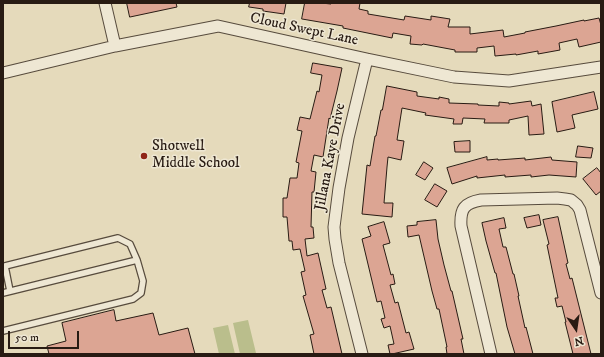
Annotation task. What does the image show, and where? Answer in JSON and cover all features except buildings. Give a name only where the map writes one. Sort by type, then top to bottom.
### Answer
[{"type":"street","points":[[105,3],[115,46]]},
{"type":"street","name":"Cloud Swept Lane","points":[[3,73],[115,46],[218,26],[454,77],[509,81],[601,67]]},
{"type":"street","name":"Jillana Kaye Drive","points":[[362,354],[339,263],[334,226],[338,188],[345,152],[367,59]]},
{"type":"street","points":[[491,354],[461,226],[460,216],[464,207],[474,201],[557,198],[571,200],[580,210],[601,293]]},
{"type":"lane","points":[[3,331],[133,299],[140,293],[142,281],[138,260],[130,244],[118,238],[5,266],[10,292]]},
{"type":"lane","points":[[3,293],[138,260]]},
{"type":"green space","points":[[248,320],[256,353],[240,354],[233,323]]},
{"type":"green space","points":[[228,325],[235,354],[219,354],[213,328]]},
{"type":"place","name":"Shotwell Middle School","points":[[144,156]]}]
